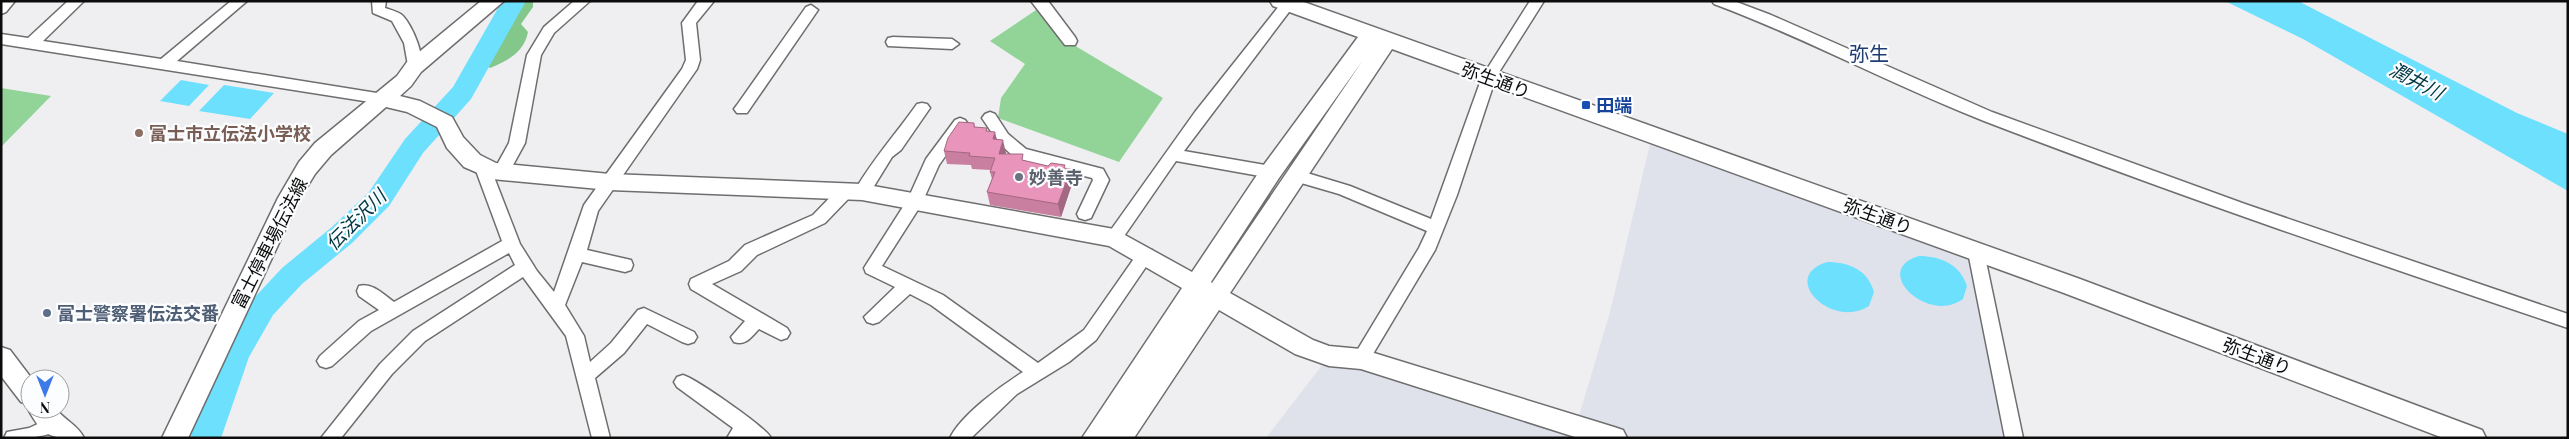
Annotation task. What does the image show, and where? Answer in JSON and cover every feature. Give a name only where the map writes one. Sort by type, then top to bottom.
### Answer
[{"type":"street","points":[[1,10],[8,1]]},
{"type":"street","points":[[32,43],[77,1]]},
{"type":"street","points":[[164,64],[240,1]]},
{"type":"street","points":[[379,1],[378,10],[396,18],[411,43],[414,66]]},
{"type":"street","name":"富士停車場伝法線","points":[[175,438],[298,183],[323,149],[404,81],[414,66],[494,1]]},
{"type":"street","points":[[583,1],[549,30],[534,55],[517,143],[492,170],[493,202],[525,267],[568,320],[585,375],[601,438]]},
{"type":"street","points":[[556,306],[577,254],[590,209],[686,78],[693,61],[687,26],[693,14],[707,1]]},
{"type":"street","points":[[1038,1],[1044,5],[1054,23],[1070,41]]},
{"type":"street","points":[[1361,359],[1422,260],[1436,228],[1489,77],[1537,1]]},
{"type":"street","points":[[1719,1],[1766,18],[1987,116],[2240,208],[2568,321]]},
{"type":"street","points":[[1114,238],[1200,116],[1284,3]]},
{"type":"street","name":"弥生通り","points":[[1284,3],[2072,286],[2472,438]]},
{"type":"street","points":[[742,110],[811,10]]},
{"type":"street","points":[[1120,438],[1206,290],[1271,172],[1379,37]]},
{"type":"street","points":[[1095,438],[1206,290],[1297,176],[1379,37]]},
{"type":"street","points":[[1,38],[383,98],[413,106],[438,118],[455,142],[472,161],[492,170],[610,182],[854,192],[1079,223],[1114,238],[1304,347],[1330,356],[1361,359],[1614,438]]},
{"type":"street","points":[[893,42],[952,44]]},
{"type":"street","points":[[781,333],[697,284],[735,266],[751,250],[819,219],[854,192],[886,153],[896,146],[922,108]]},
{"type":"street","points":[[990,118],[1003,138],[1021,154],[1097,173],[1102,180],[1079,223]]},
{"type":"street","points":[[960,124],[932,163],[915,201],[872,268],[937,300],[1038,373]]},
{"type":"street","points":[[1173,155],[1271,172]]},
{"type":"street","points":[[1297,176],[1344,190],[1436,228]]},
{"type":"street","points":[[326,361],[336,349],[365,326],[513,243]]},
{"type":"street","points":[[1976,252],[2014,438]]},
{"type":"street","points":[[577,254],[625,265]]},
{"type":"street","points":[[959,438],[1004,394],[1063,357],[1098,327],[1146,256]]},
{"type":"street","points":[[330,438],[386,369],[413,342],[525,267]]},
{"type":"street","points":[[873,317],[908,286]]},
{"type":"street","points":[[366,291],[393,310]]},
{"type":"street","points":[[585,375],[598,367],[623,344],[644,315],[688,337]]},
{"type":"street","points":[[740,337],[758,319]]},
{"type":"street","points":[[1,357],[20,382]]},
{"type":"street","points":[[683,382],[741,431],[762,438]]},
{"type":"street","points":[[14,438],[31,436],[55,424]]},
{"type":"shaded area","points":[[1650,144],[1970,257],[2006,438],[1266,438],[1329,356],[1576,426],[1610,312]]},
{"type":"green space","points":[[511,1],[533,1],[533,7],[521,24],[528,32],[526,39],[515,54],[490,68],[477,59],[493,19]]},
{"type":"green space","points":[[1039,8],[1077,47],[1163,98],[1119,162],[998,118],[1001,98],[1025,64],[990,41]]},
{"type":"green space","points":[[1,88],[51,96],[1,147]]},
{"type":"water","name":"潤井川","points":[[2225,1],[2298,1],[2517,113],[2568,134],[2568,191],[2303,39]]},
{"type":"water","points":[[181,80],[209,85],[189,106],[160,101]]},
{"type":"water","points":[[224,85],[274,93],[250,119],[199,111]]},
{"type":"water","points":[[1919,256],[1942,260],[1960,272],[1967,286],[1963,299],[1949,305],[1934,305],[1921,301],[1910,292],[1902,283],[1900,272],[1905,263]]},
{"type":"water","points":[[1827,262],[1850,266],[1857,269],[1867,278],[1874,292],[1869,306],[1855,312],[1840,311],[1827,307],[1816,299],[1809,289],[1808,279],[1813,269]]},
{"type":"building","points":[[959,122],[974,123],[974,127],[987,128],[986,131],[995,132],[993,139],[1003,140],[999,154],[1023,154],[1022,160],[1048,166],[1051,163],[1065,165],[1064,168],[1071,169],[1058,204],[987,192],[995,172],[990,172],[995,158],[969,156],[970,153],[944,151],[948,138]]},
{"type":"waterway","name":"伝法沢川","points":[[205,438],[235,354],[263,307],[292,276],[342,235],[379,199],[414,146],[462,93],[514,1]]},
{"type":"place","name":"田端","points":[[1586,105]]},
{"type":"place","name":"富士市立伝法小学校","points":[[139,133]]},
{"type":"place","name":"妙善寺","points":[[1019,177]]},
{"type":"place","name":"富士警察署伝法交番","points":[[47,313]]},
{"type":"district","name":"弥生","points":[[1869,52]]}]
